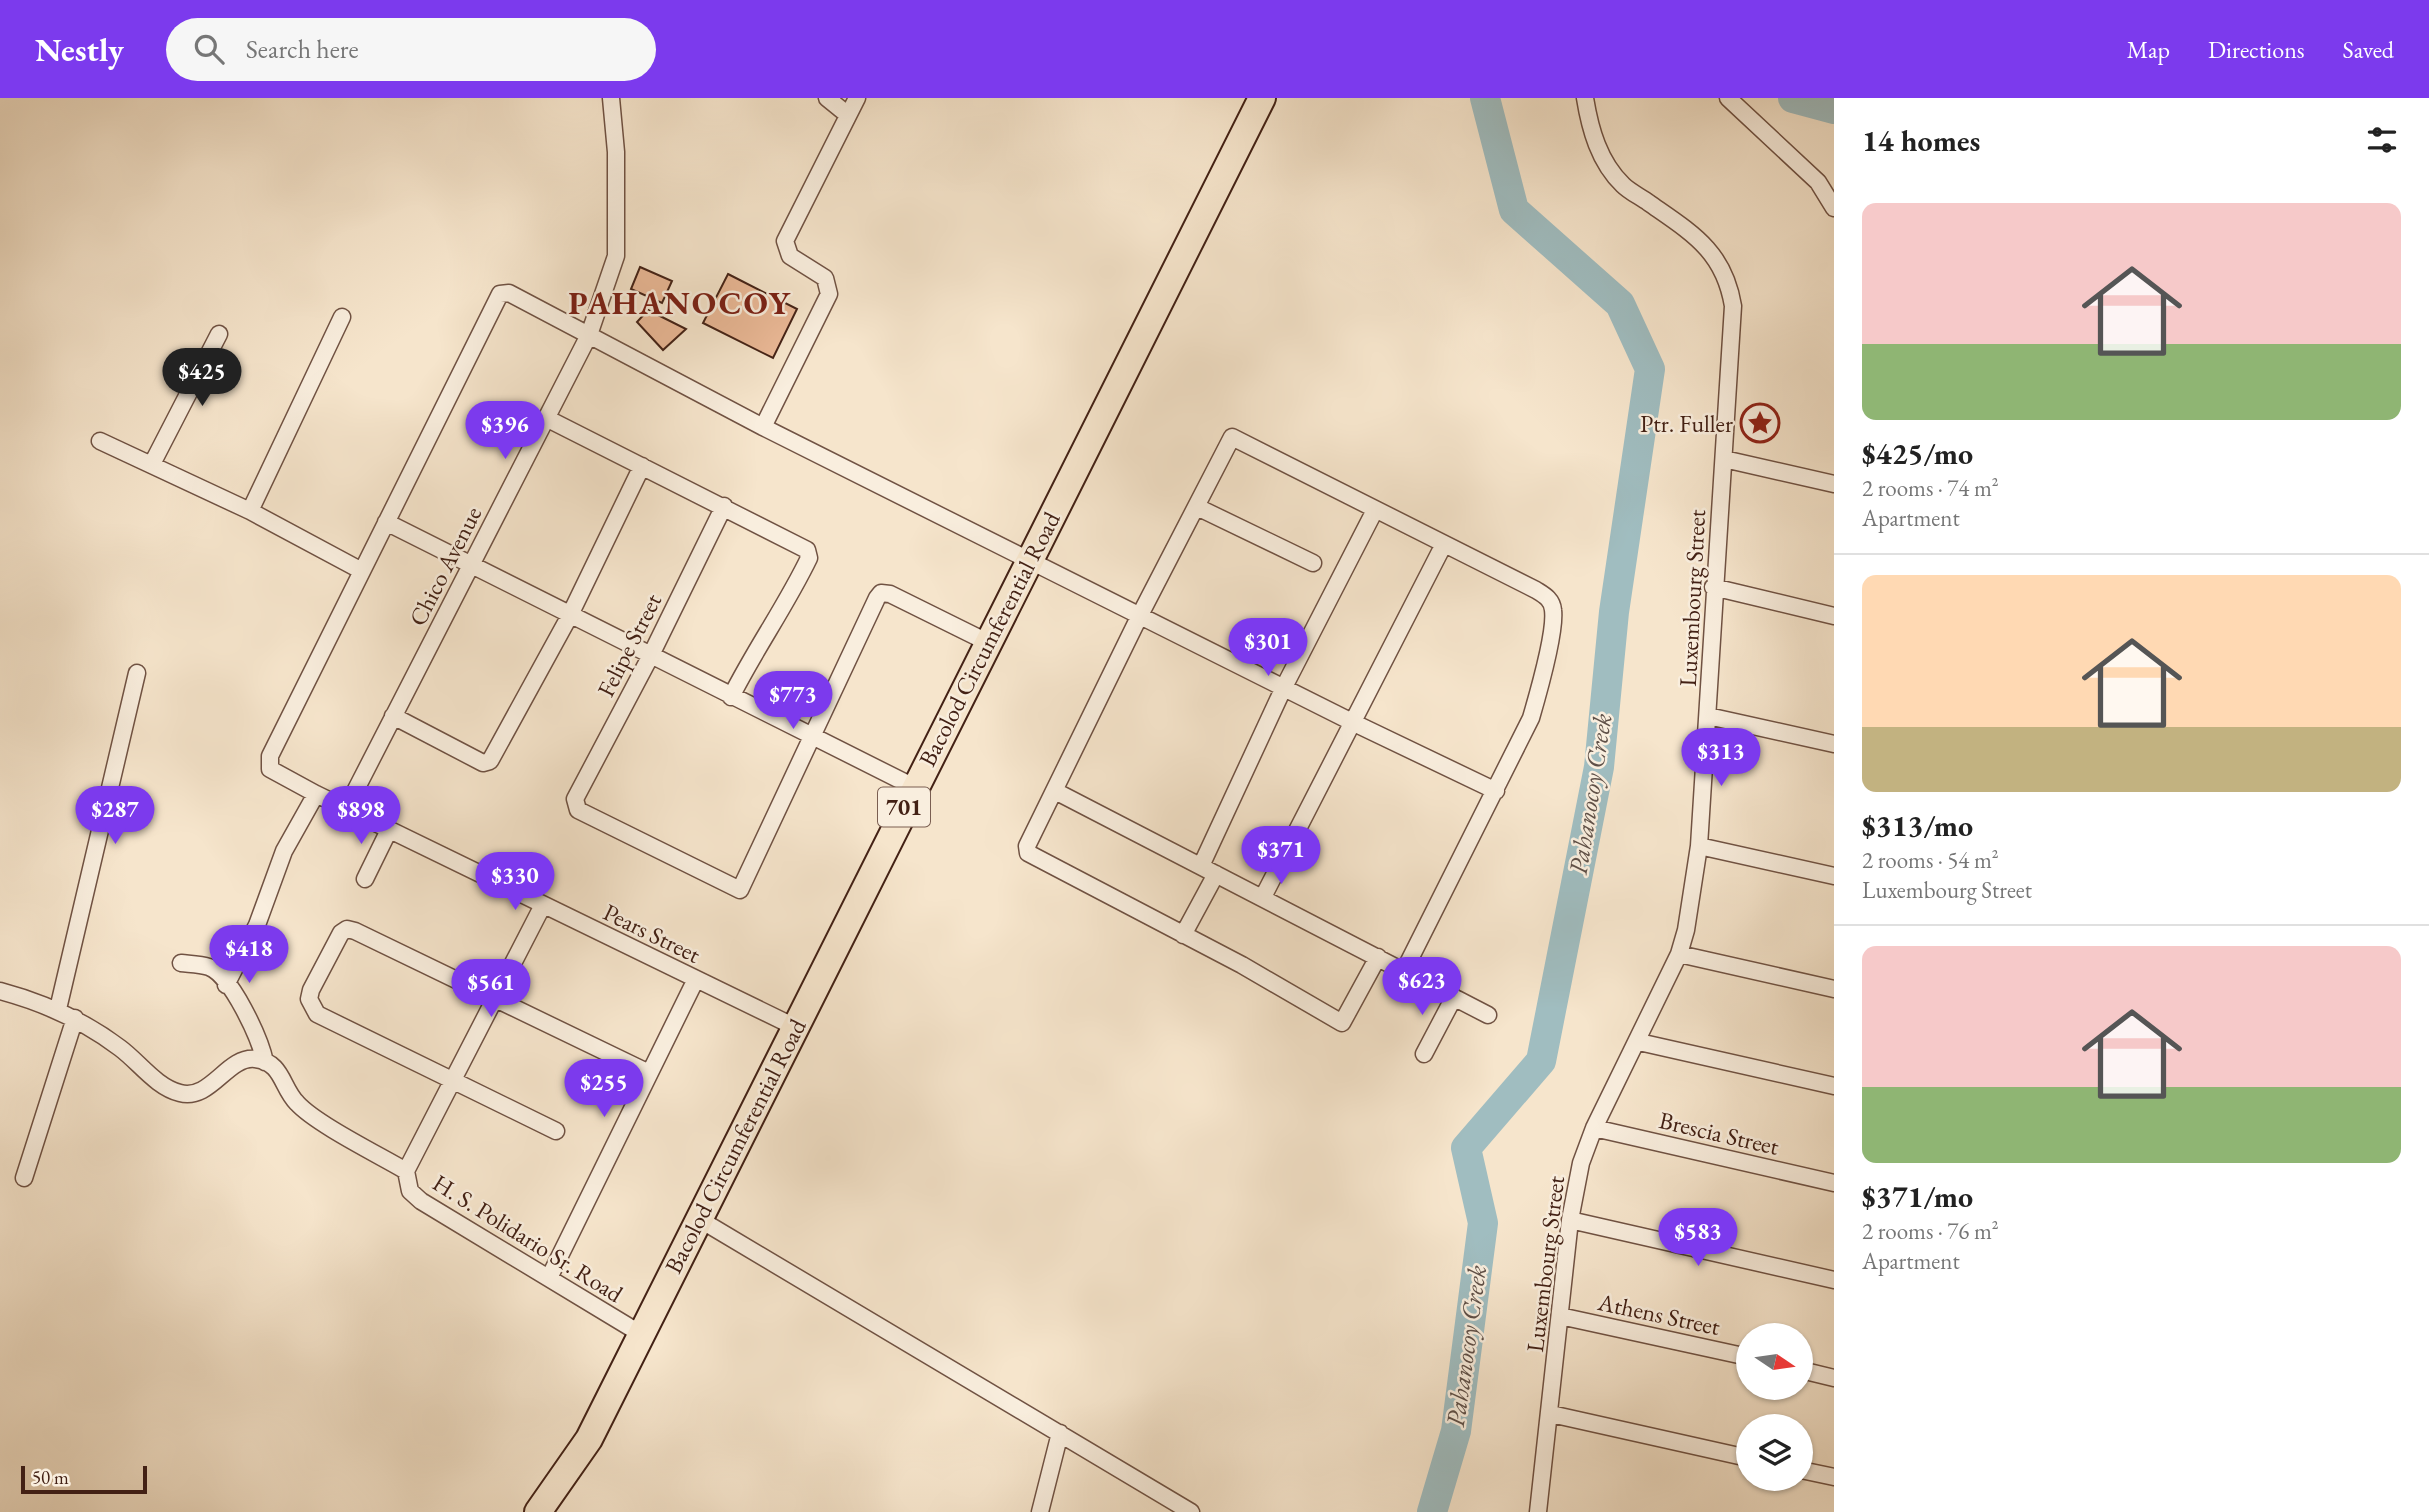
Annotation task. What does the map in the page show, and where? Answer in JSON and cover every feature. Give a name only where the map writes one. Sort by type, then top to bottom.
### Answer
[{"type":"main road","name":"Bacolod Circumferential Road","points":[[538,1512],[589,1439],[1262,98]]},
{"type":"street","name":"Chico Avenue","points":[[346,809],[589,335],[616,256],[615,152],[611,98]]},
{"type":"street","points":[[827,98],[848,115]]},
{"type":"street","points":[[763,427],[829,294],[825,278],[790,256],[785,241],[857,98]]},
{"type":"street","name":"Luxembourg Street","points":[[1541,1511],[1570,1220],[1581,1163],[1594,1128],[1639,1042],[1679,954],[1686,930],[1699,846],[1713,587],[1733,306],[1729,283],[1721,263],[1708,248],[1687,229],[1623,185],[1601,156],[1589,123],[1585,98]]},
{"type":"street","points":[[1728,98],[1810,174],[1834,208]]},
{"type":"street","points":[[100,441],[250,511],[362,571],[500,294],[509,293],[763,427],[1352,722],[1496,791]]},
{"type":"street","points":[[250,511],[342,317]]},
{"type":"street","points":[[152,464],[219,334]]},
{"type":"street","points":[[548,419],[807,550],[808,558],[772,628],[752,654],[731,697]]},
{"type":"street","points":[[1378,957],[1342,1023],[1028,853],[1027,846],[1140,615],[1232,438],[1536,590],[1549,598],[1553,610],[1544,675],[1531,718],[1404,971]]},
{"type":"street","points":[[1724,459],[1834,484]]},
{"type":"street","points":[[393,716],[483,763],[490,761],[569,617],[642,466]]},
{"type":"street","name":"Felipe Street","points":[[724,506],[574,804],[578,810],[740,890],[810,737]]},
{"type":"street","points":[[1197,506],[1312,564]]},
{"type":"street","points":[[1201,866],[1284,687],[1375,510]]},
{"type":"street","points":[[386,522],[569,617],[914,787]]},
{"type":"street","points":[[1263,897],[1444,544]]},
{"type":"street","name":"Pears Street","points":[[362,571],[268,764],[274,772],[795,1027]]},
{"type":"street","points":[[1713,587],[1834,616]]},
{"type":"street","points":[[810,737],[881,593],[890,594],[987,642]]},
{"type":"street","points":[[58,1009],[136,673]]},
{"type":"street","points":[[1708,716],[1834,744]]},
{"type":"street","points":[[1055,791],[1488,1015]]},
{"type":"street","points":[[226,985],[257,925],[284,851],[316,794]]},
{"type":"street","points":[[365,879],[389,830]]},
{"type":"street","points":[[1699,846],[1834,876]]},
{"type":"street","points":[[1183,935],[1216,874]]},
{"type":"street","points":[[0,991],[58,1009],[75,1018],[122,1050],[156,1080],[181,1093],[194,1093],[209,1086],[239,1064],[252,1059],[265,1062],[277,1068],[290,1094],[305,1111],[406,1171],[543,905]]},
{"type":"street","points":[[556,1131],[317,1014],[309,999],[311,990],[341,933],[347,929],[647,1072]]},
{"type":"street","points":[[1679,954],[1834,989]]},
{"type":"street","points":[[181,962],[209,967],[218,972],[251,1019],[265,1062]]},
{"type":"street","points":[[549,1278],[647,1072],[696,979]]},
{"type":"street","points":[[1423,1054],[1454,997]]},
{"type":"street","points":[[24,1178],[75,1018]]},
{"type":"street","points":[[1639,1042],[1834,1086]]},
{"type":"street","name":"Brescia Street","points":[[1594,1128],[1834,1183]]},
{"type":"street","name":"H. S. Polidario Sr. Road","points":[[406,1171],[410,1191],[421,1201],[641,1334]]},
{"type":"street","points":[[699,1219],[1191,1512]]},
{"type":"street","points":[[1570,1220],[1834,1280]]},
{"type":"street","name":"Athens Street","points":[[1560,1316],[1736,1354]]},
{"type":"street","points":[[1813,1373],[1834,1378]]},
{"type":"street","points":[[1551,1414],[1736,1455]]},
{"type":"street","points":[[1040,1512],[1060,1433]]},
{"type":"street","points":[[1813,1473],[1834,1477]]},
{"type":"building","points":[[640,267],[672,281],[662,303],[631,289]]},
{"type":"building","points":[[728,274],[797,309],[773,358],[703,323]]},
{"type":"building","points":[[648,310],[686,329],[663,350],[637,322]]},
{"type":"waterway","name":"Pahanocoy Creek","points":[[1432,1512],[1456,1431],[1483,1223],[1466,1148],[1541,1061],[1599,767],[1614,612],[1650,369],[1620,304],[1514,210],[1485,98]]},
{"type":"waterway","name":"Pahanocoy Creek","points":[[1793,98],[1834,109]]},
{"type":"place","name":"Ptr. Fuller","points":[[1760,423]]},
{"type":"district","name":"PAHANOCOY","points":[[680,303]]}]
